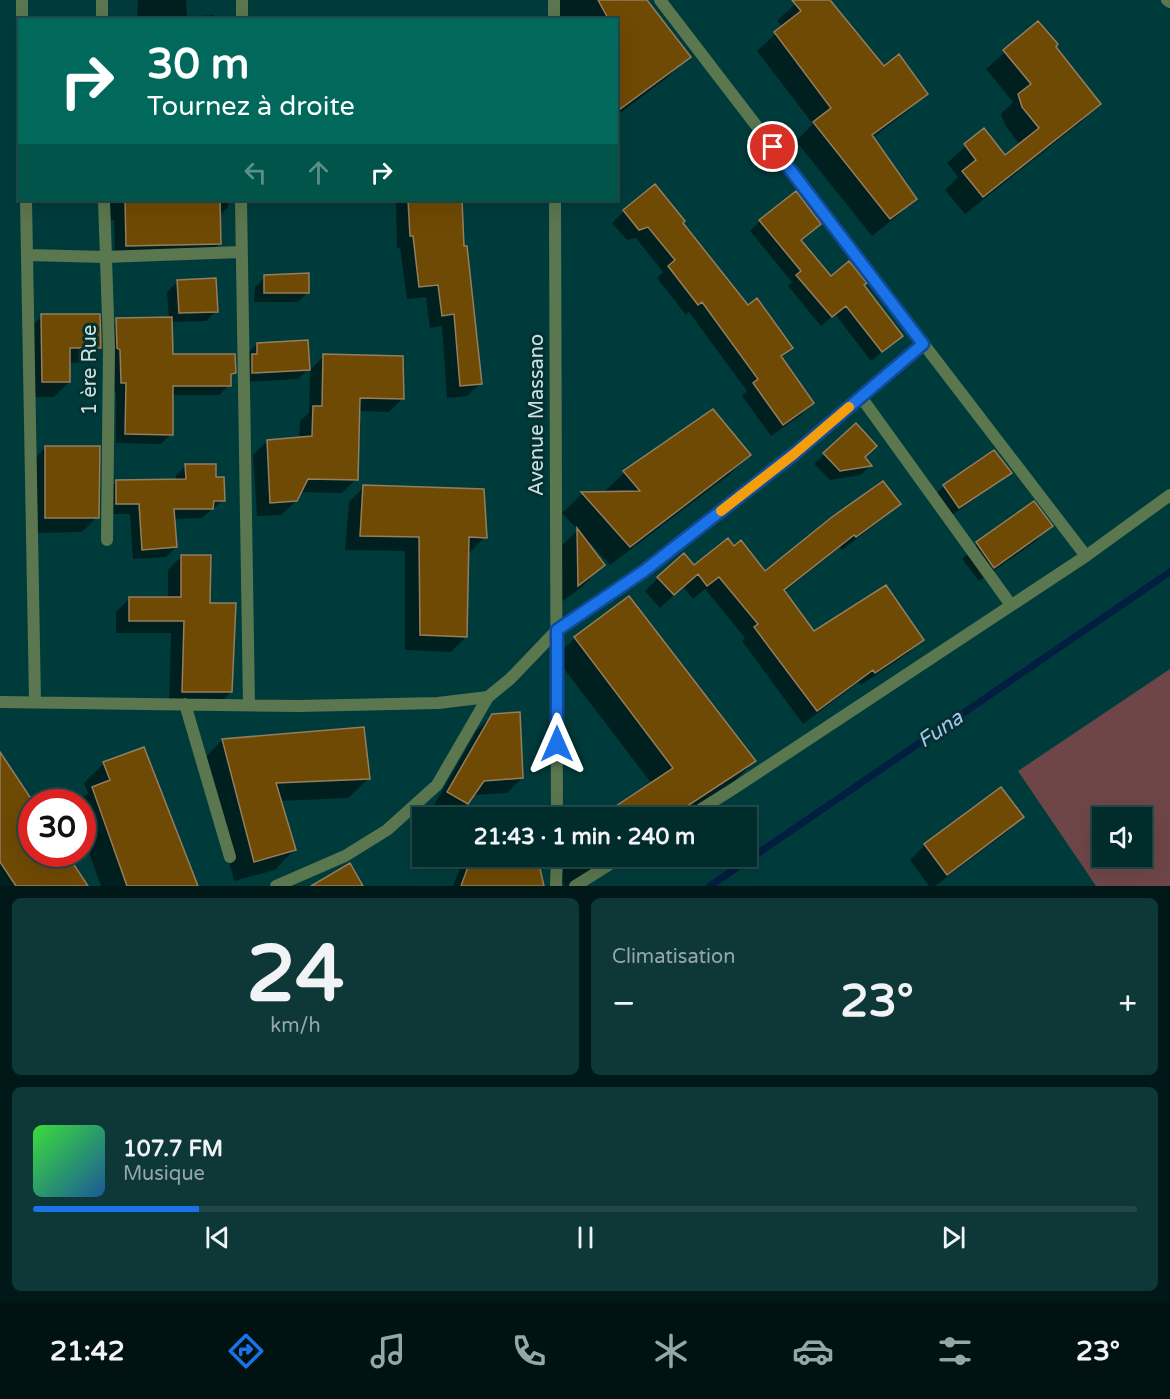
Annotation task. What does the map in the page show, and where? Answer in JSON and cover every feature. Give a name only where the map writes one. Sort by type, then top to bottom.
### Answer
[{"type":"street","points":[[22,0],[22,18]]},
{"type":"street","points":[[102,0],[102,18]]},
{"type":"street","points":[[242,0],[242,18]]},
{"type":"street","points":[[554,0],[554,18]]},
{"type":"street","points":[[660,0],[1086,556]]},
{"type":"street","points":[[26,201],[35,701]]},
{"type":"street","name":"1 ère Rue","points":[[104,201],[109,347],[107,540]]},
{"type":"street","points":[[241,201],[249,704]]},
{"type":"street","name":"Avenue Massano","points":[[555,201],[557,807]]},
{"type":"street","points":[[27,255],[105,257],[241,252]]},
{"type":"street","points":[[276,886],[345,856],[387,830],[437,785],[488,698],[510,679],[557,630],[644,571],[794,454],[923,344]]},
{"type":"street","points":[[861,397],[1011,605]]},
{"type":"street","points":[[704,807],[1086,556],[1170,495]]},
{"type":"street","points":[[0,702],[298,705],[438,703],[488,698]]},
{"type":"street","points":[[185,704],[230,857]]},
{"type":"street","points":[[556,886],[557,867]]},
{"type":"street","points":[[575,886],[605,867]]},
{"type":"shaded area","points":[[1170,669],[1170,886],[1096,886],[1018,771]]},
{"type":"building","points":[[598,0],[647,0],[691,57],[618,111],[618,18],[608,18]]},
{"type":"building","points":[[792,0],[830,0],[884,66],[899,54],[928,94],[872,135],[917,199],[890,219],[813,122],[831,108],[774,32],[801,11]]},
{"type":"building","points":[[1038,21],[1058,44],[1056,47],[1101,104],[983,197],[962,171],[976,160],[964,144],[984,128],[1005,155],[1039,128],[1022,107],[1018,94],[1031,84],[1003,50]]},
{"type":"building","points":[[655,184],[748,305],[757,298],[793,348],[781,356],[814,403],[783,425],[753,383],[758,379],[702,302],[698,305],[668,266],[675,260],[648,227],[639,230],[623,210]]},
{"type":"building","points":[[796,191],[821,224],[801,240],[831,276],[849,261],[867,283],[864,285],[903,336],[882,352],[846,306],[832,317],[796,275],[801,271],[759,220]]},
{"type":"building","points":[[125,201],[220,201],[221,244],[126,246]]},
{"type":"building","points":[[408,201],[462,201],[464,246],[467,246],[482,384],[460,386],[454,314],[442,316],[438,285],[419,287],[413,236],[410,236]]},
{"type":"building","points":[[309,273],[309,293],[264,293],[264,275]]},
{"type":"building","points":[[216,278],[218,312],[179,313],[177,280]]},
{"type":"building","points":[[41,314],[100,314],[101,348],[70,348],[70,382],[42,382]]},
{"type":"building","points":[[172,317],[173,354],[235,354],[236,373],[231,374],[231,386],[173,386],[173,435],[125,434],[126,383],[121,383],[116,318]]},
{"type":"building","points":[[308,340],[310,370],[252,373],[252,354],[257,354],[257,343]]},
{"type":"building","points":[[323,354],[403,356],[404,399],[360,398],[358,480],[308,479],[297,501],[270,503],[267,440],[312,436],[313,406],[322,406]]},
{"type":"building","points":[[713,409],[751,455],[630,547],[581,492],[640,491],[623,471]]},
{"type":"building","points":[[856,423],[877,446],[865,457],[872,466],[840,471],[823,453]]},
{"type":"building","points":[[45,446],[100,446],[99,518],[45,518]]},
{"type":"building","points":[[994,450],[1012,473],[959,508],[943,485]]},
{"type":"building","points":[[185,464],[216,464],[216,477],[224,477],[225,501],[214,501],[213,509],[174,509],[177,547],[142,550],[139,504],[116,504],[116,480],[186,479]]},
{"type":"building","points":[[883,481],[901,504],[856,537],[854,535],[784,590],[814,631],[886,585],[924,640],[875,673],[873,670],[817,711],[754,627],[758,624],[719,577],[707,586],[698,574],[674,595],[657,577],[684,553],[694,565],[728,538],[734,546],[741,540],[765,571],[832,517]]},
{"type":"building","points":[[363,485],[484,489],[487,538],[469,537],[467,637],[420,635],[419,537],[360,536]]},
{"type":"building","points":[[1034,501],[1053,526],[994,568],[976,542]]},
{"type":"building","points":[[577,528],[605,565],[578,586]]},
{"type":"building","points":[[181,555],[211,555],[210,603],[236,603],[232,692],[182,692],[184,621],[129,621],[129,597],[181,597]]},
{"type":"building","points":[[629,596],[756,761],[686,807],[614,807],[673,768],[574,637]]},
{"type":"building","points":[[520,712],[523,778],[484,781],[468,804],[447,792],[492,714]]},
{"type":"building","points":[[364,727],[370,779],[276,783],[296,850],[254,862],[222,739]]},
{"type":"building","points":[[144,747],[198,886],[127,886],[96,798],[96,789],[92,787],[110,780],[103,762]]},
{"type":"building","points":[[0,752],[25,789],[18,789],[18,867],[76,867],[88,886],[16,886],[0,862]]},
{"type":"building","points":[[1001,787],[1024,817],[947,875],[924,844]]},
{"type":"building","points":[[350,863],[363,886],[311,886]]},
{"type":"building","points":[[468,867],[540,867],[544,886],[461,886]]},
{"type":"waterway","name":"Funa","points":[[710,886],[1170,572]]},
{"type":"slow traffic","points":[[721,511],[849,407]]},
{"type":"route","points":[[557,744],[557,630],[644,571],[794,454],[923,344],[773,147]]}]
